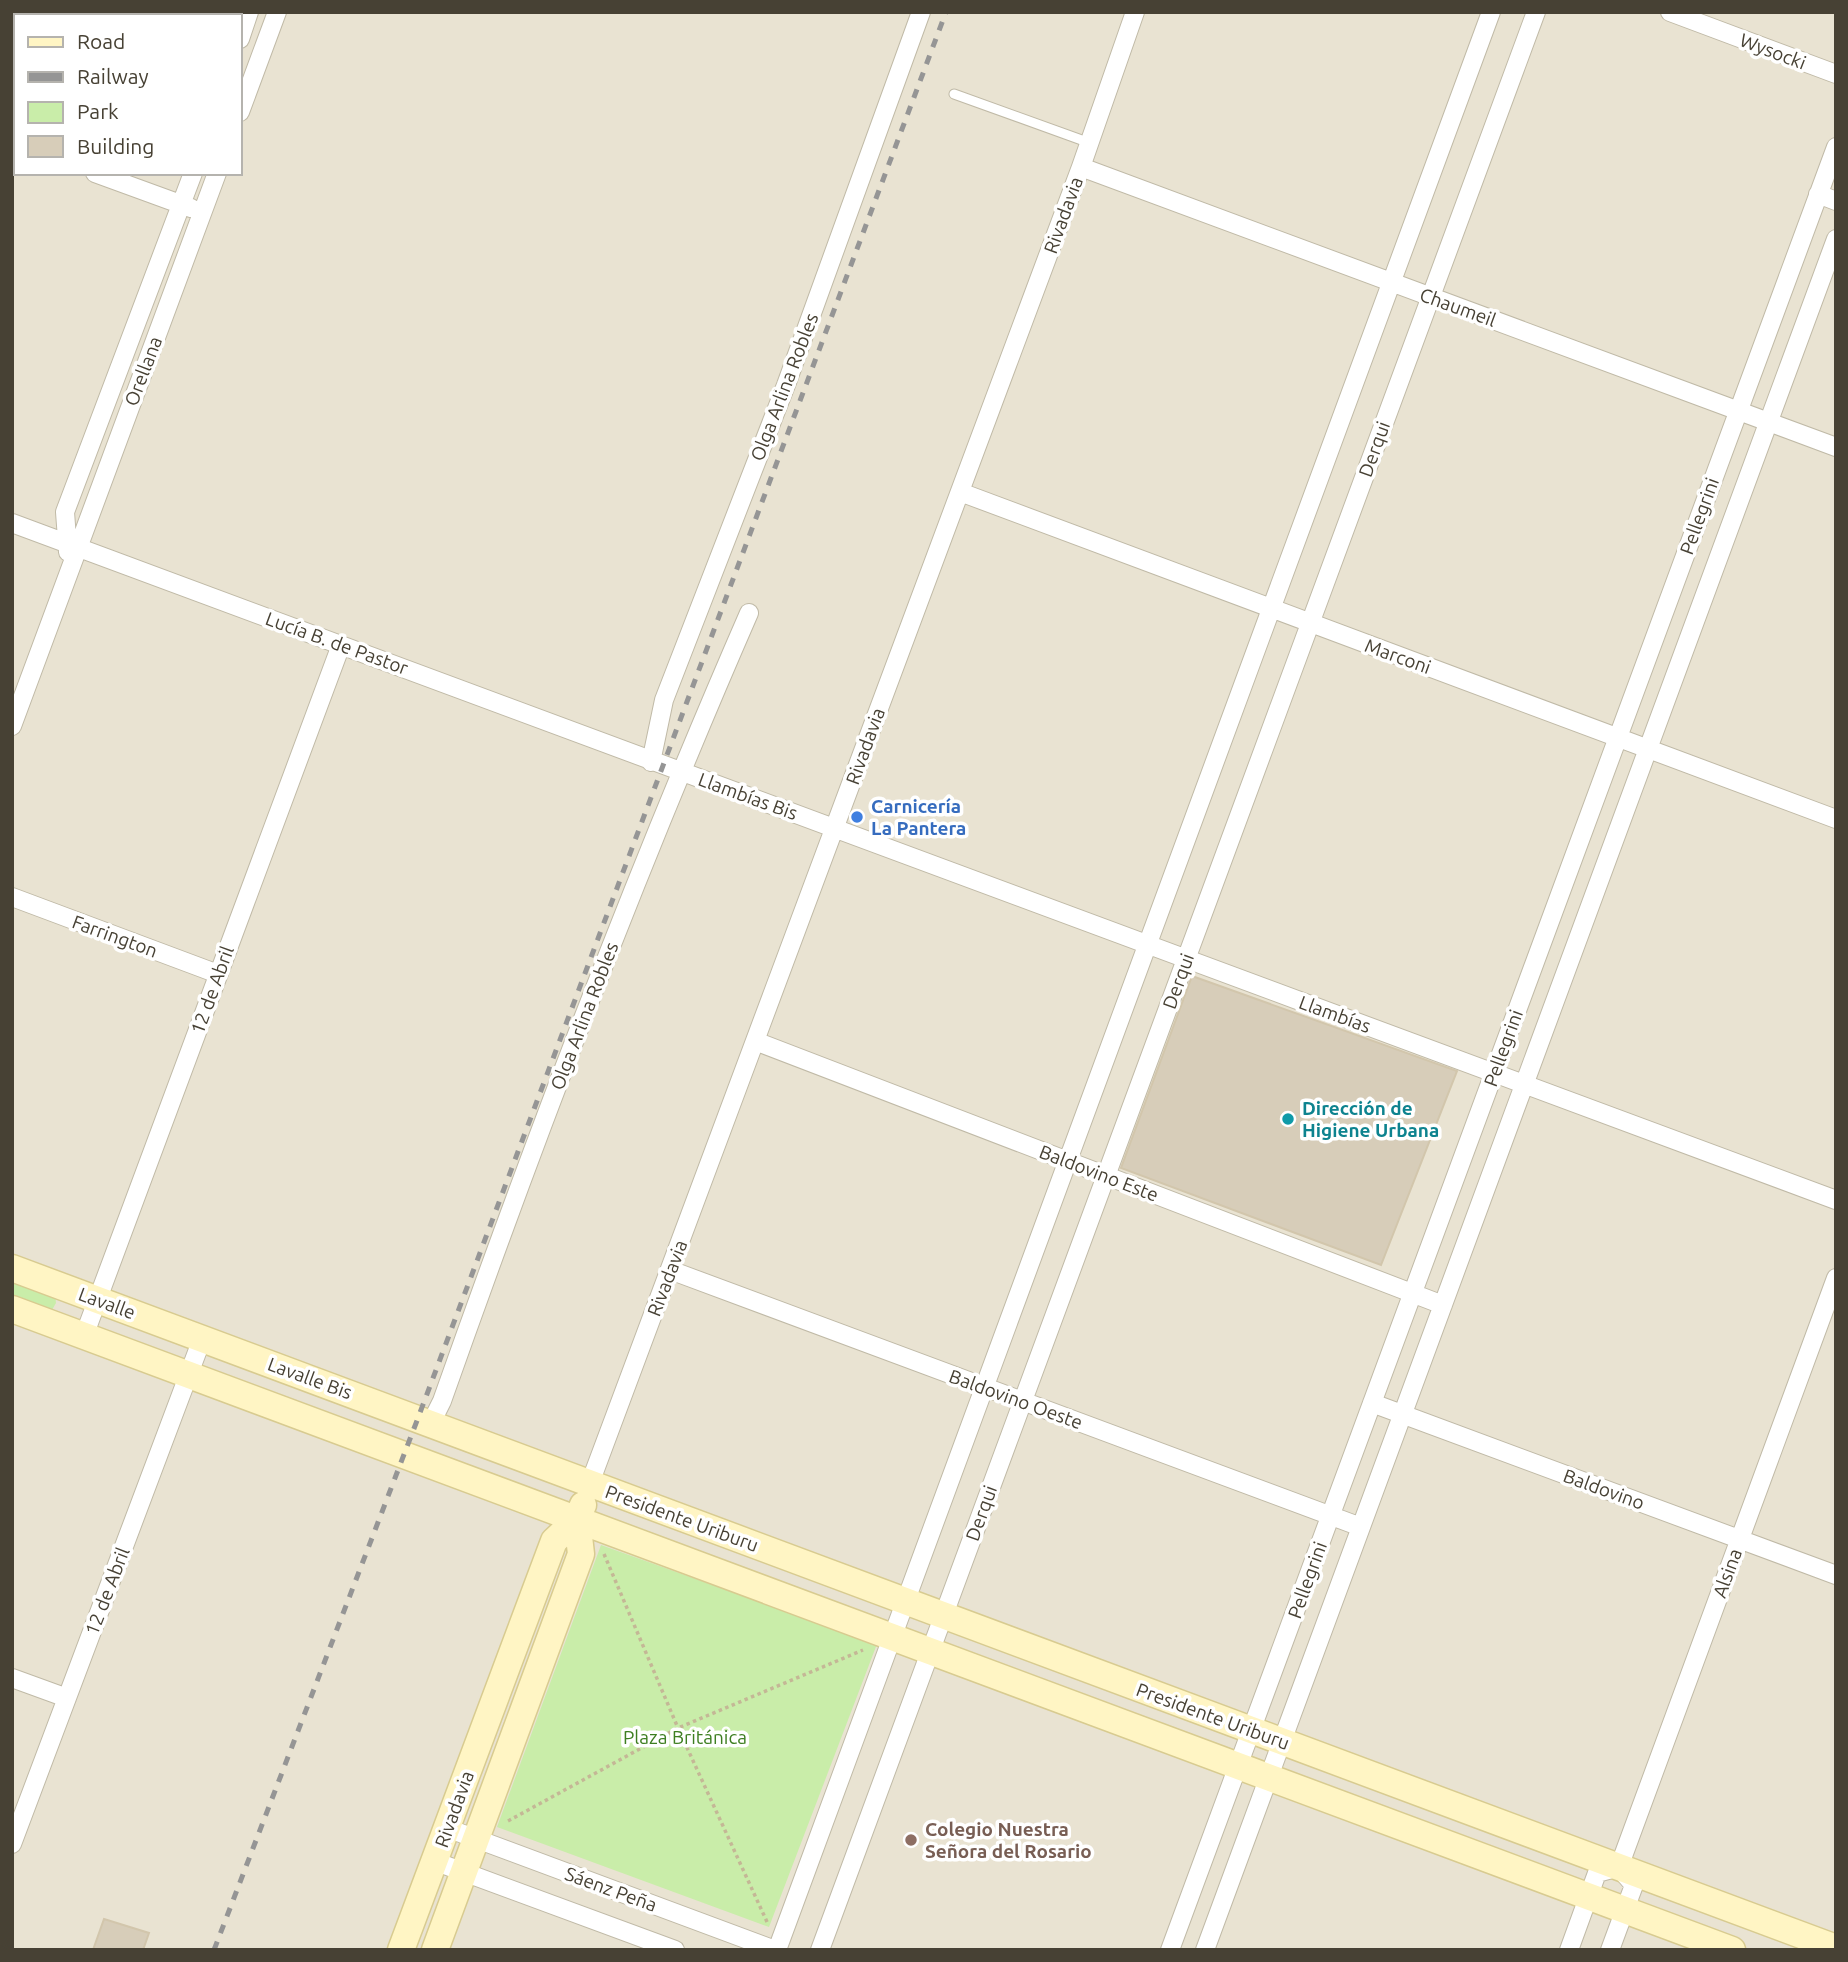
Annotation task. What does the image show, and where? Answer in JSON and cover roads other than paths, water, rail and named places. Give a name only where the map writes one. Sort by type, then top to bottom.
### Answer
[{"type":"street","points":[[242,33],[249,12]]},
{"type":"street","points":[[242,107],[277,12]]},
{"type":"street","name":"Olga Arlina Robles","points":[[656,763],[664,700],[786,385],[921,12]]},
{"type":"street","name":"Rivadavia","points":[[435,1950],[464,1872],[486,1833],[581,1554],[578,1519],[590,1483],[1090,143],[1135,12]]},
{"type":"street","name":"Derqui","points":[[776,1950],[1491,12]]},
{"type":"street","name":"Derqui","points":[[820,1950],[1536,12]]},
{"type":"street","name":"Wysocki","points":[[1671,12],[1836,74]]},
{"type":"street","name":"Pellegrini","points":[[1170,1950],[1836,147]]},
{"type":"street","name":"Chaumeil","points":[[1081,167],[1836,447]]},
{"type":"street","points":[[101,175],[202,213]]},
{"type":"street","name":"Orellana","points":[[12,726],[71,569],[72,545],[65,512],[192,175]]},
{"type":"street","name":"Orellana","points":[[72,545],[216,175]]},
{"type":"street","points":[[1818,194],[1836,201]]},
{"type":"street","name":"Pellegrini","points":[[1205,1950],[1836,239]]},
{"type":"street","name":"Marconi","points":[[960,492],[1836,819]]},
{"type":"street","name":"Lucía B. de Pastor","points":[[12,523],[656,763]]},
{"type":"street","name":"Olga Arlina Robles","points":[[424,1420],[442,1401],[527,1163],[680,771],[748,613]]},
{"type":"street","name":"12 de Abril","points":[[83,1336],[341,645]]},
{"type":"street","name":"Llambías Bis","points":[[656,763],[834,828]]},
{"type":"street","name":"Llambías","points":[[834,828],[1836,1200]]},
{"type":"street","name":"Farrington","points":[[12,897],[218,974]]},
{"type":"street","name":"Baldovino Este","points":[[755,1041],[1443,1305]]},
{"type":"street","name":"Lavalle","points":[[12,1268],[202,1339]]},
{"type":"street","name":"Baldovino Oeste","points":[[670,1270],[1361,1527]]},
{"type":"street","name":"Alsina","points":[[1619,1867],[1836,1278]]},
{"type":"street","name":"Lavalle","points":[[12,1309],[188,1374]]},
{"type":"street","name":"12 de Abril","points":[[12,1843],[202,1339]]},
{"type":"street","name":"Lavalle Bis","points":[[202,1339],[590,1483]]},
{"type":"street","name":"Lavalle Bis","points":[[188,1374],[578,1519]]},
{"type":"street","name":"Baldovino","points":[[1372,1403],[1836,1575]]},
{"type":"street","name":"Presidente Uriburu","points":[[590,1483],[1836,1948]]},
{"type":"street","name":"Rivadavia","points":[[401,1950],[554,1541],[578,1519]]},
{"type":"street","name":"Presidente Uriburu","points":[[578,1519],[1732,1950]]},
{"type":"street","points":[[12,1678],[67,1698]]},
{"type":"street","name":"Sáenz Peña","points":[[447,1828],[486,1833],[776,1950]]},
{"type":"street","name":"Sáenz Peña","points":[[434,1861],[675,1950]]},
{"type":"street","points":[[1569,1950],[1597,1873],[1619,1867],[1634,1885],[1610,1950]]},
{"type":"lane","points":[[954,94],[1090,143]]},
{"type":"railway","points":[[214,1950],[418,1418],[946,12]]},
{"type":"place","name":"Carnicería La Pantera","points":[[857,817]]},
{"type":"place","name":"Dirección de Higiene Urbana","points":[[1288,1119]]},
{"type":"place","name":"Colegio Nuestra Señora del Rosario","points":[[911,1840]]},
{"type":"park label","name":"Plaza Británica","points":[[685,1737]]}]
